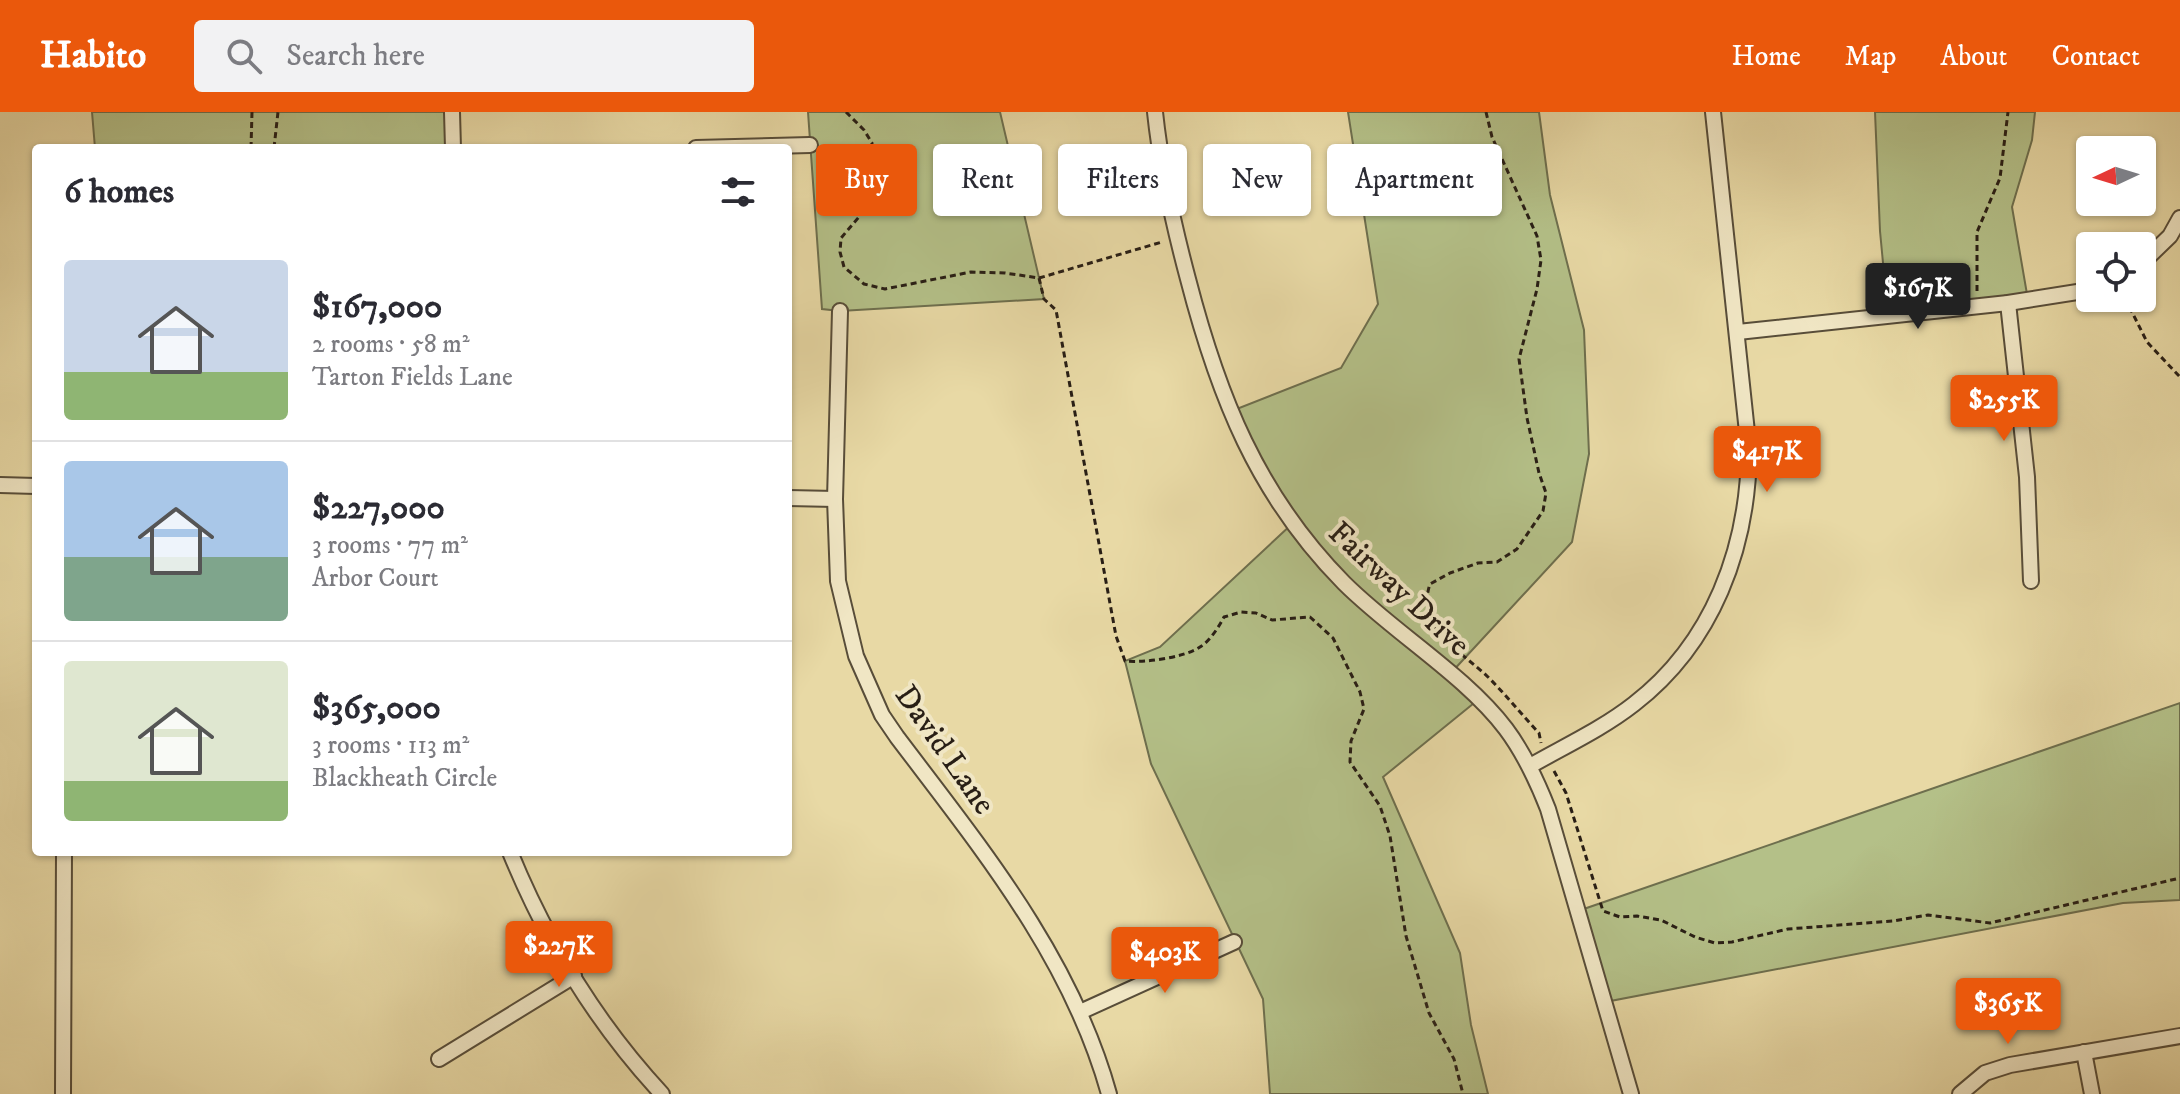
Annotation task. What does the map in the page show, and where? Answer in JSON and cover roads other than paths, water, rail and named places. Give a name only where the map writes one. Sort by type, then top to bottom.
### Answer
[{"type":"street","points":[[452,112],[453,144]]},
{"type":"street","name":"Fairway Drive","points":[[1155,112],[1159,152],[1177,238],[1208,352],[1229,412],[1264,480],[1293,523],[1343,582],[1479,699],[1505,729],[1530,766],[1548,809],[1631,1094]]},
{"type":"street","points":[[1530,766],[1605,725],[1637,702],[1682,656],[1722,590],[1743,529],[1749,490],[1749,451],[1713,112]]},
{"type":"street","points":[[792,145],[810,145]]},
{"type":"street","points":[[2156,250],[2170,236],[2180,218]]},
{"type":"street","points":[[1738,332],[2008,303],[2076,292]]},
{"type":"street","points":[[2008,303],[2027,477],[2031,581]]},
{"type":"street","name":"David Lane","points":[[840,311],[835,499],[838,581],[856,656],[871,692],[897,737],[1020,902],[1059,968],[1080,1012],[1109,1094]]},
{"type":"street","points":[[0,485],[32,486]]},
{"type":"street","points":[[792,498],[835,499]]},
{"type":"street","points":[[63,1094],[64,856]]},
{"type":"street","points":[[512,856],[556,949],[613,1036],[662,1094]]},
{"type":"street","points":[[1080,1012],[1234,942]]},
{"type":"street","points":[[439,1059],[574,976]]},
{"type":"street","points":[[1960,1094],[1974,1080],[1997,1068],[2180,1036]]},
{"type":"street","points":[[2084,1052],[2092,1094]]}]
